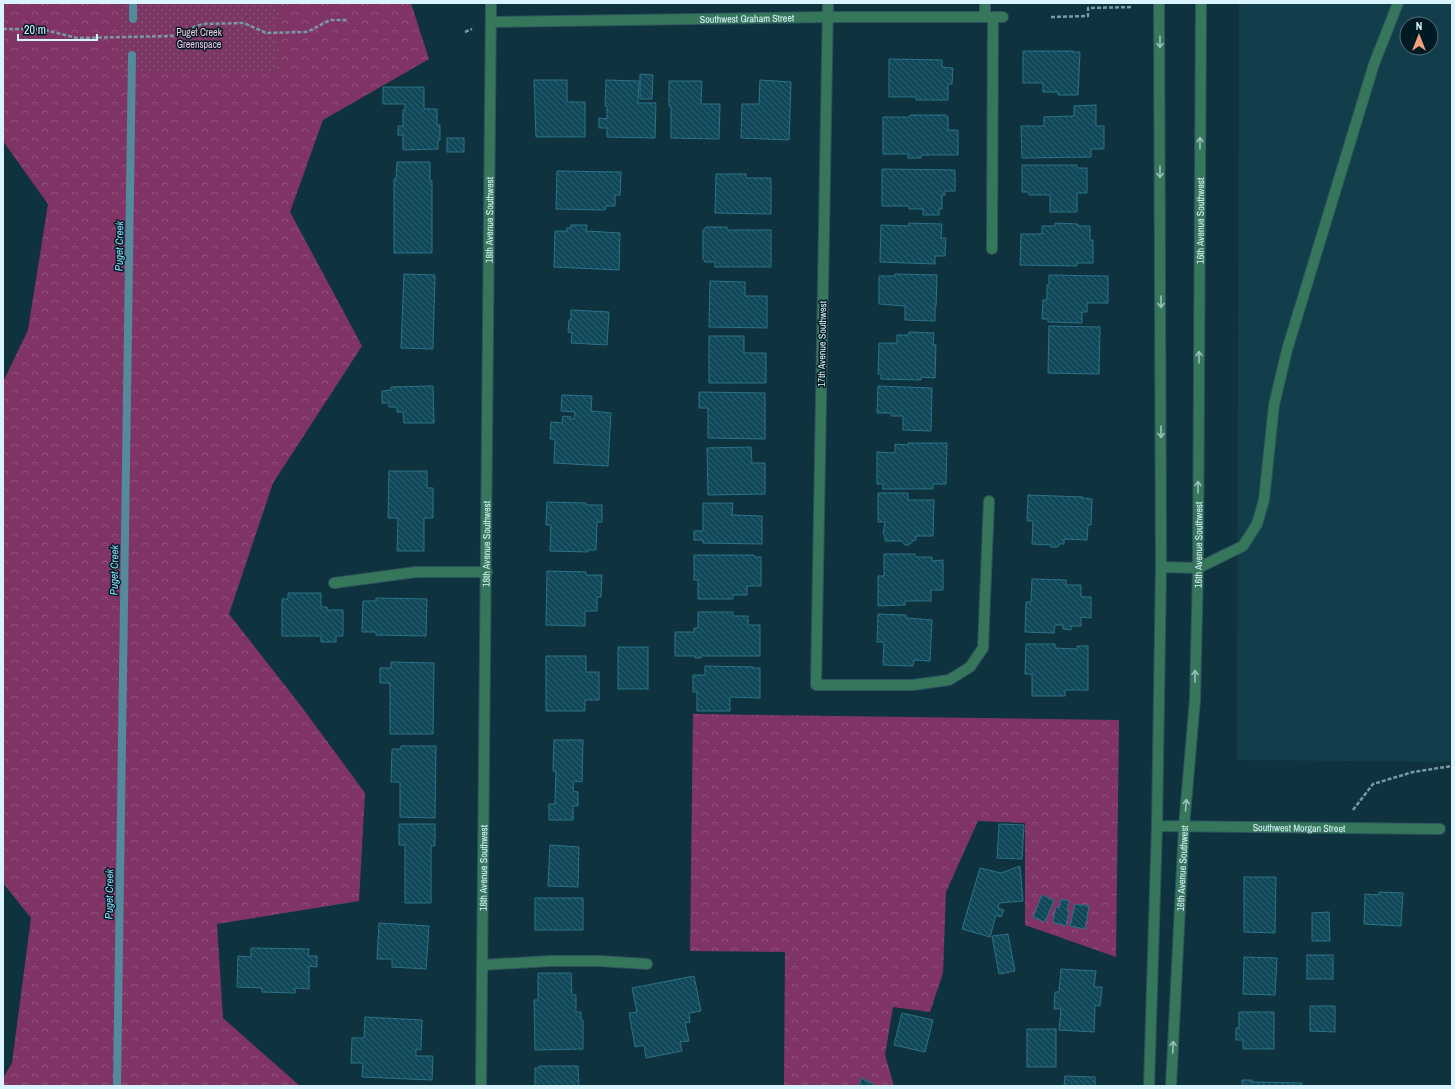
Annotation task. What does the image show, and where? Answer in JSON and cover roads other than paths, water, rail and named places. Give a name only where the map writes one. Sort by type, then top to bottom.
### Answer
[{"type":"street","name":"18th Avenue Southwest","points":[[481,1086],[491,3]]},
{"type":"street","name":"17th Avenue Southwest","points":[[828,3],[816,685],[913,685],[949,680],[970,667],[983,648],[989,501]]},
{"type":"street","points":[[985,3],[989,17],[992,248]]},
{"type":"street","points":[[1149,1086],[1157,826],[1161,567],[1160,3]]},
{"type":"street","name":"16th Avenue Southwest","points":[[1171,1086],[1184,827],[1194,699],[1198,568],[1201,3]]},
{"type":"street","points":[[1161,567],[1198,568],[1243,546],[1257,524],[1264,500],[1274,405],[1287,350],[1374,64],[1398,3]]},
{"type":"street","name":"Southwest Graham Street","points":[[491,22],[828,17],[1004,17]]},
{"type":"street","points":[[334,583],[416,572],[486,572]]},
{"type":"street","name":"Southwest Morgan Street","points":[[1157,826],[1440,829]]},
{"type":"street","points":[[482,965],[550,961],[600,961],[647,964]]},
{"type":"waterway","name":"Puget Creek","points":[[133,3],[133,19]]},
{"type":"waterway","name":"Puget Creek","points":[[117,1086],[132,55]]},
{"type":"park label","name":"Puget Creek Greenspace","points":[[199,38]]}]
